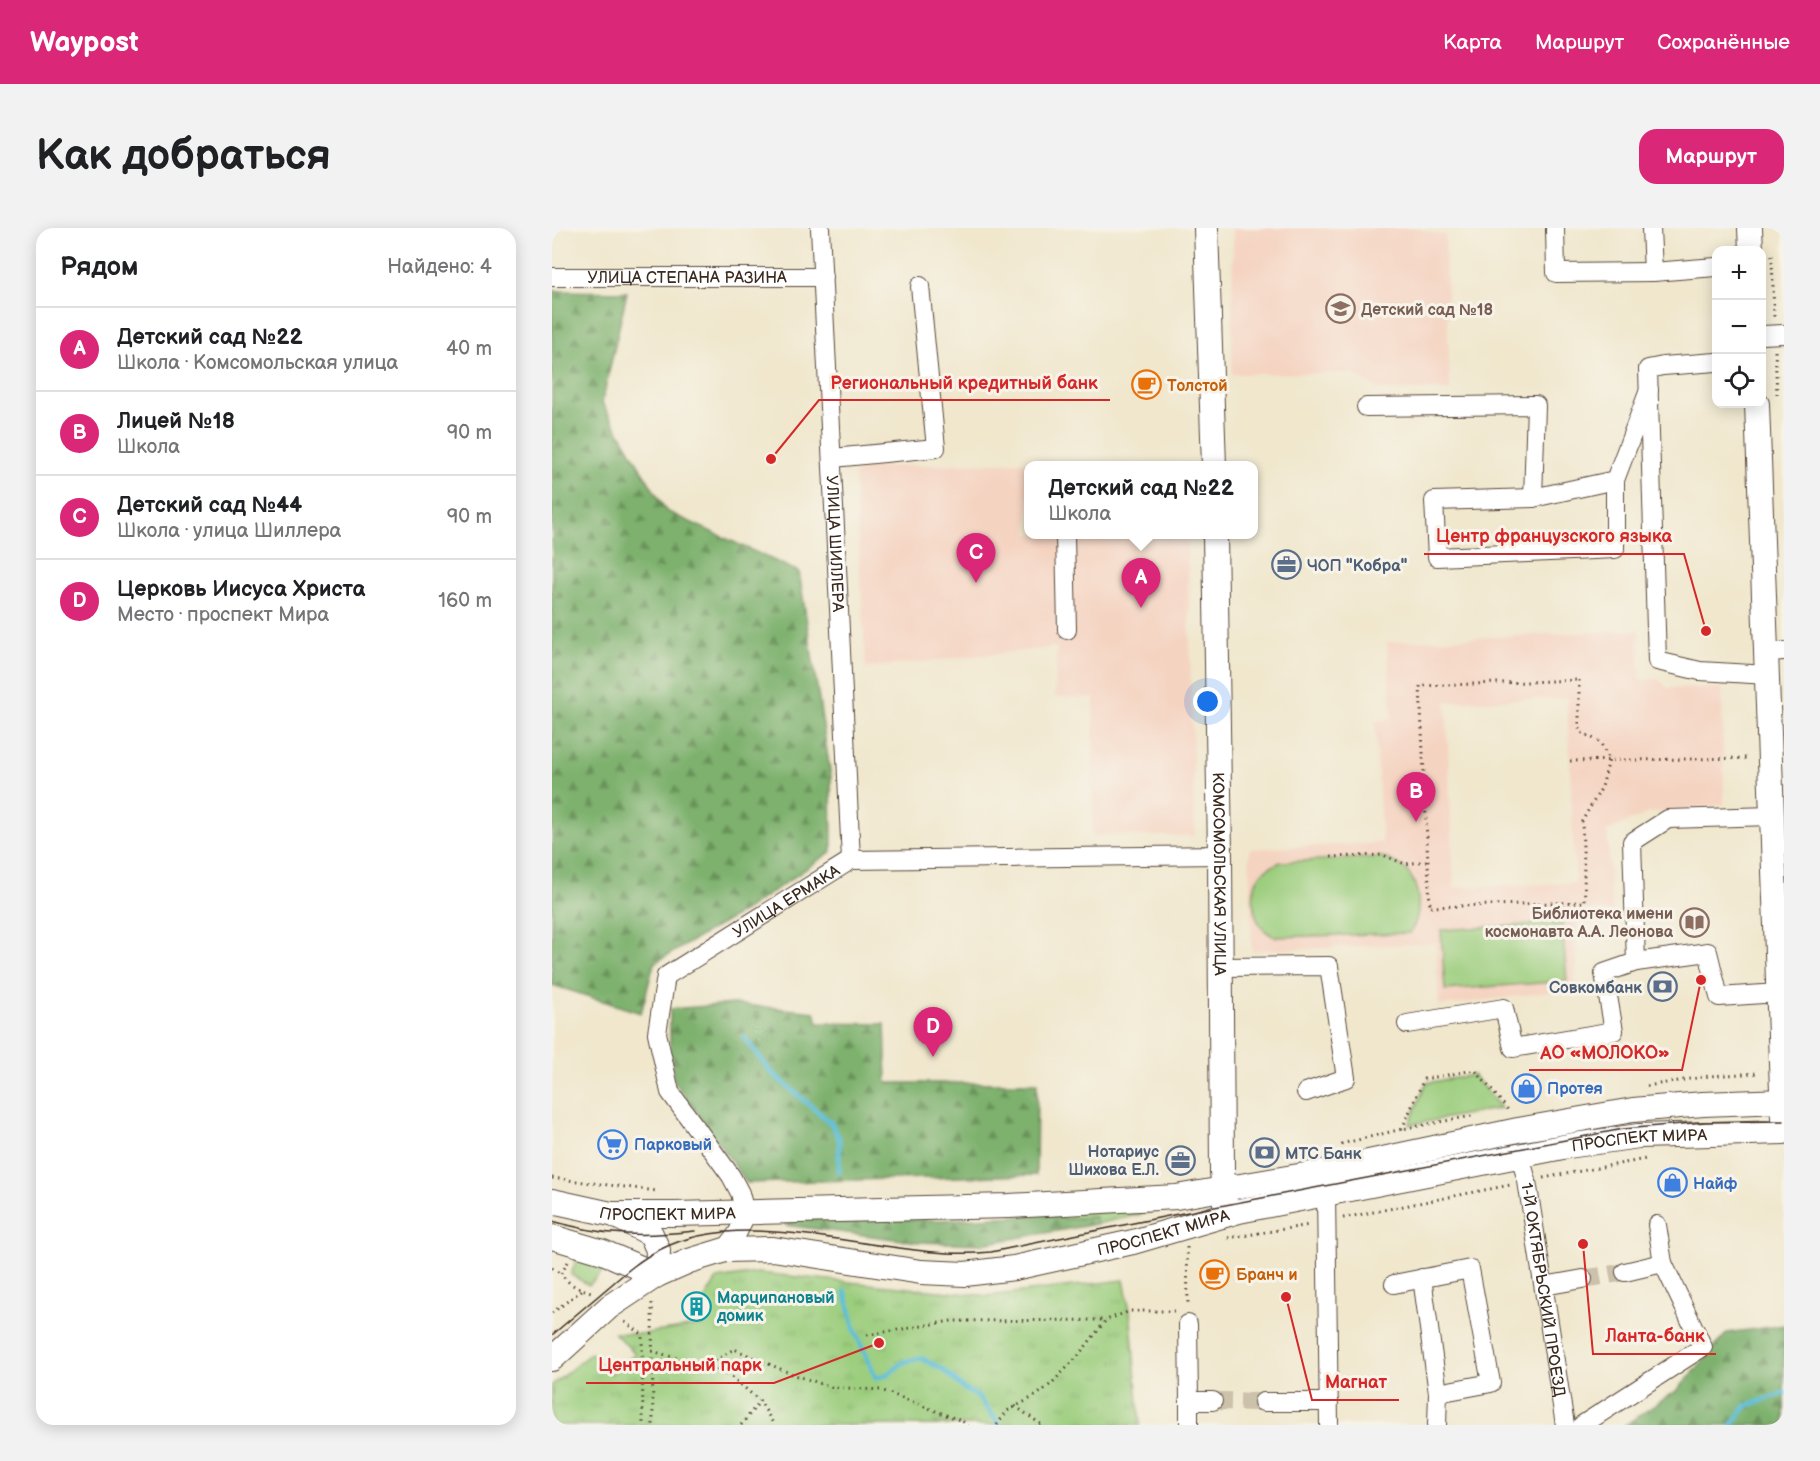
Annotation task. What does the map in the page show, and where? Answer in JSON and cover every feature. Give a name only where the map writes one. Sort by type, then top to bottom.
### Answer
[{"type":"main road","points":[[1206,228],[1214,461]]},
{"type":"main road","points":[[1750,228],[1751,246]]},
{"type":"main road","points":[[1757,408],[1773,659],[1772,816],[1780,928],[1778,993],[1784,1132]]},
{"type":"main road","name":"КОМСОМОЛЬСКАЯ УЛИЦА","points":[[1215,539],[1223,1190],[1226,1215]]},
{"type":"main road","name":"ПРОСПЕКТ МИРА","points":[[552,1201],[611,1214],[1009,1206],[1176,1197],[1322,1172],[1518,1131],[1633,1110],[1783,1101]]},
{"type":"main road","name":"ПРОСПЕКТ МИРА","points":[[552,1359],[609,1307],[657,1275],[688,1261],[725,1250],[773,1249],[921,1272],[965,1274],[1014,1268],[1133,1242],[1239,1211],[1568,1146],[1639,1136],[1784,1132]]},
{"type":"main road","points":[[552,1237],[603,1252],[657,1275],[658,1250],[651,1234],[611,1214]]},
{"type":"street","name":"УЛИЦА ШИЛЛЕРА","points":[[820,228],[851,860]]},
{"type":"street","points":[[1555,228],[1556,273],[1653,272],[1712,267]]},
{"type":"street","points":[[1651,228],[1653,272]]},
{"type":"street","name":"УЛИЦА СТЕПАНА РАЗИНА","points":[[552,277],[823,277]]},
{"type":"street","points":[[833,458],[936,448],[920,286]]},
{"type":"street","points":[[1766,335],[1784,334]]},
{"type":"street","points":[[1712,362],[1648,369],[1657,661],[1700,671],[1773,659]]},
{"type":"street","points":[[1615,480],[1533,498],[1434,501],[1437,557],[1615,549],[1615,480],[1649,390]]},
{"type":"street","points":[[1366,407],[1536,405],[1533,498]]},
{"type":"street","points":[[1065,539],[1067,630]]},
{"type":"street","points":[[1636,962],[1632,842],[1668,819],[1772,816]]},
{"type":"street","name":"УЛИЦА ЕРМАКА","points":[[744,1213],[740,1193],[731,1176],[670,1092],[657,1033],[666,976],[851,860],[1220,855]]},
{"type":"street","points":[[1407,1024],[1504,1008],[1513,1048],[1614,1031],[1604,973],[1636,962],[1708,952],[1719,997],[1778,993]]},
{"type":"street","points":[[1220,967],[1329,966],[1346,1078],[1306,1092]]},
{"type":"street","name":"1-Й ОКТЯБРЬСКИЙ ПРОЕЗД","points":[[1520,1156],[1527,1181],[1565,1425]]},
{"type":"street","points":[[1326,1193],[1329,1425]]},
{"type":"street","points":[[725,1250],[738,1232],[744,1213]]},
{"type":"street","points":[[1582,1425],[1703,1347],[1663,1263],[1657,1225]]},
{"type":"street","points":[[1625,1272],[1663,1263]]},
{"type":"street","points":[[1394,1284],[1470,1269],[1491,1383],[1438,1393]]},
{"type":"street","points":[[1422,1278],[1438,1393],[1437,1425]]},
{"type":"street","points":[[1544,1286],[1583,1279]]},
{"type":"street","points":[[1184,1318],[1190,1425]]},
{"type":"street","points":[[1189,1401],[1213,1401]]},
{"type":"street","points":[[1263,1402],[1329,1402]]},
{"type":"path","points":[[1579,680],[1579,731],[1600,742],[1609,760],[1602,787],[1582,821],[1585,902],[1430,907],[1420,686],[1579,680]]},
{"type":"path","points":[[1570,761],[1749,758]]},
{"type":"path","points":[[1331,857],[1383,855],[1405,864],[1427,861]]},
{"type":"path","points":[[1402,1129],[1424,1079],[1475,1070],[1508,1110],[1496,1112]]},
{"type":"path","points":[[1643,1086],[1709,1076],[1781,1072]]},
{"type":"path","points":[[1334,1146],[1402,1129],[1473,1116]]},
{"type":"path","points":[[552,1178],[658,1191]]},
{"type":"path","points":[[867,1335],[952,1321],[1106,1320],[1130,1311],[1184,1318],[1187,1245]]},
{"type":"path","points":[[552,1268],[561,1274]]},
{"type":"path","points":[[552,1313],[582,1290]]},
{"type":"path","points":[[652,1302],[653,1425]]},
{"type":"path","points":[[997,1425],[1007,1411],[1037,1395],[1051,1384],[1079,1356],[1106,1320]]},
{"type":"path","points":[[642,1334],[643,1425]]},
{"type":"path","points":[[705,1367],[734,1348],[792,1374],[821,1384],[831,1387],[881,1390],[968,1425]]},
{"type":"path","points":[[652,1351],[727,1373],[760,1401],[774,1425]]},
{"type":"path","points":[[741,1425],[760,1401]]},
{"type":"path","points":[[1015,1406],[1042,1425]]},
{"type":"shaded area","name":"Детский сад №18","points":[[1233,228],[1421,228],[1445,236],[1450,390],[1380,390],[1352,373],[1232,374]]},
{"type":"shaded area","points":[[1024,462],[1024,539],[1187,539],[1195,836],[1092,835],[1094,698],[1055,697],[1057,647],[866,668],[854,474],[870,467]]},
{"type":"shaded area","points":[[1639,630],[1640,680],[1658,679],[1668,688],[1722,688],[1724,804],[1648,813],[1607,831],[1612,912],[1577,908],[1575,989],[1439,1006],[1436,943],[1252,951],[1249,849],[1382,843],[1375,721],[1392,718],[1387,642]],"holes":[[[1567,698],[1575,883],[1454,888],[1446,702]]]},
{"type":"green space","points":[[552,291],[627,292],[602,403],[666,511],[799,572],[831,777],[832,851],[744,911],[654,963],[641,1013],[552,985]]},
{"type":"green space","points":[[1383,857],[1405,869],[1415,885],[1418,910],[1410,933],[1275,937],[1260,925],[1254,906],[1255,885],[1257,879],[1270,867],[1281,862]]},
{"type":"green space","points":[[1562,923],[1567,981],[1445,990],[1441,930]]},
{"type":"green space","points":[[734,1004],[815,1012],[818,1023],[885,1024],[887,1083],[1037,1083],[1036,1175],[747,1183],[674,1081],[670,1052],[670,1009]]},
{"type":"green space","points":[[1473,1075],[1501,1108],[1409,1125],[1426,1083]]},
{"type":"green space","points":[[1167,1208],[1096,1224],[1095,1217],[1067,1219],[1041,1215]]},
{"type":"green space","points":[[1041,1215],[1067,1219],[1096,1217],[1096,1224],[982,1244],[918,1242],[785,1225],[785,1217],[939,1220]]},
{"type":"green space","points":[[578,1255],[607,1267],[589,1285],[571,1275]]},
{"type":"green space","points":[[758,1273],[989,1296],[1124,1280],[1130,1311],[1140,1425],[552,1425],[552,1385],[591,1353],[611,1374],[635,1353],[614,1333],[642,1334],[703,1325],[704,1300],[717,1279]]},
{"type":"green space","points":[[1784,1325],[1784,1425],[1625,1425],[1678,1390],[1727,1333]]},
{"type":"waterway","points":[[744,1037],[771,1072],[831,1123],[839,1138],[839,1172]]},
{"type":"waterway","points":[[845,1291],[855,1331],[876,1378],[888,1374],[904,1362],[921,1358],[942,1369],[964,1389],[978,1397],[1000,1425]]},
{"type":"waterway","name":"Парковый","points":[[1732,1425],[1746,1406],[1784,1393]]},
{"type":"tunnel","points":[[1583,1279],[1625,1272]]},
{"type":"tunnel","points":[[1213,1401],[1263,1402]]},
{"type":"tram line","points":[[552,1335],[640,1262],[659,1250],[696,1236],[736,1231],[778,1232],[951,1253],[991,1252],[1623,1129],[1705,1122],[1784,1121]]},
{"type":"tram line","points":[[552,1221],[590,1230],[623,1234],[695,1231]]},
{"type":"place","name":"Детский сад №18","points":[[1340,309]]},
{"type":"place","name":"Толстой","points":[[1146,385]]},
{"type":"place","name":"Региональный кредитный банк","points":[[771,459]]},
{"type":"place","name":"ЧОП \"Кобра\"","points":[[1286,565]]},
{"type":"place","name":"Детский сад №44","points":[[976,583]]},
{"type":"place","name":"Детский сад №22","points":[[1141,608]]},
{"type":"place","name":"Центр французского языка","points":[[1706,631]]},
{"type":"place","name":"Лицей №18","points":[[1416,822]]},
{"type":"place","name":"Библиотека имени космонавта А.А. Леонова","points":[[1694,922]]},
{"type":"place","name":"АО «МОЛОКО»","points":[[1701,980]]},
{"type":"place","name":"Совкомбанк","points":[[1663,987]]},
{"type":"place","name":"Церковь Иисуса Христа","points":[[933,1057]]},
{"type":"place","name":"Протея","points":[[1526,1088]]},
{"type":"place","name":"Парковый","points":[[613,1144]]},
{"type":"place","name":"МТС Банк","points":[[1264,1153]]},
{"type":"place","name":"Нотариус Шихова Е.Л.","points":[[1180,1160]]},
{"type":"place","name":"Найф","points":[[1672,1183]]},
{"type":"place","name":"Ланта-банк","points":[[1583,1244]]},
{"type":"place","name":"Бранч и","points":[[1215,1274]]},
{"type":"place","name":"Магнат","points":[[1286,1297]]},
{"type":"place","name":"Марципановый домик","points":[[696,1306]]},
{"type":"place","name":"Центральный парк","points":[[879,1343]]}]
